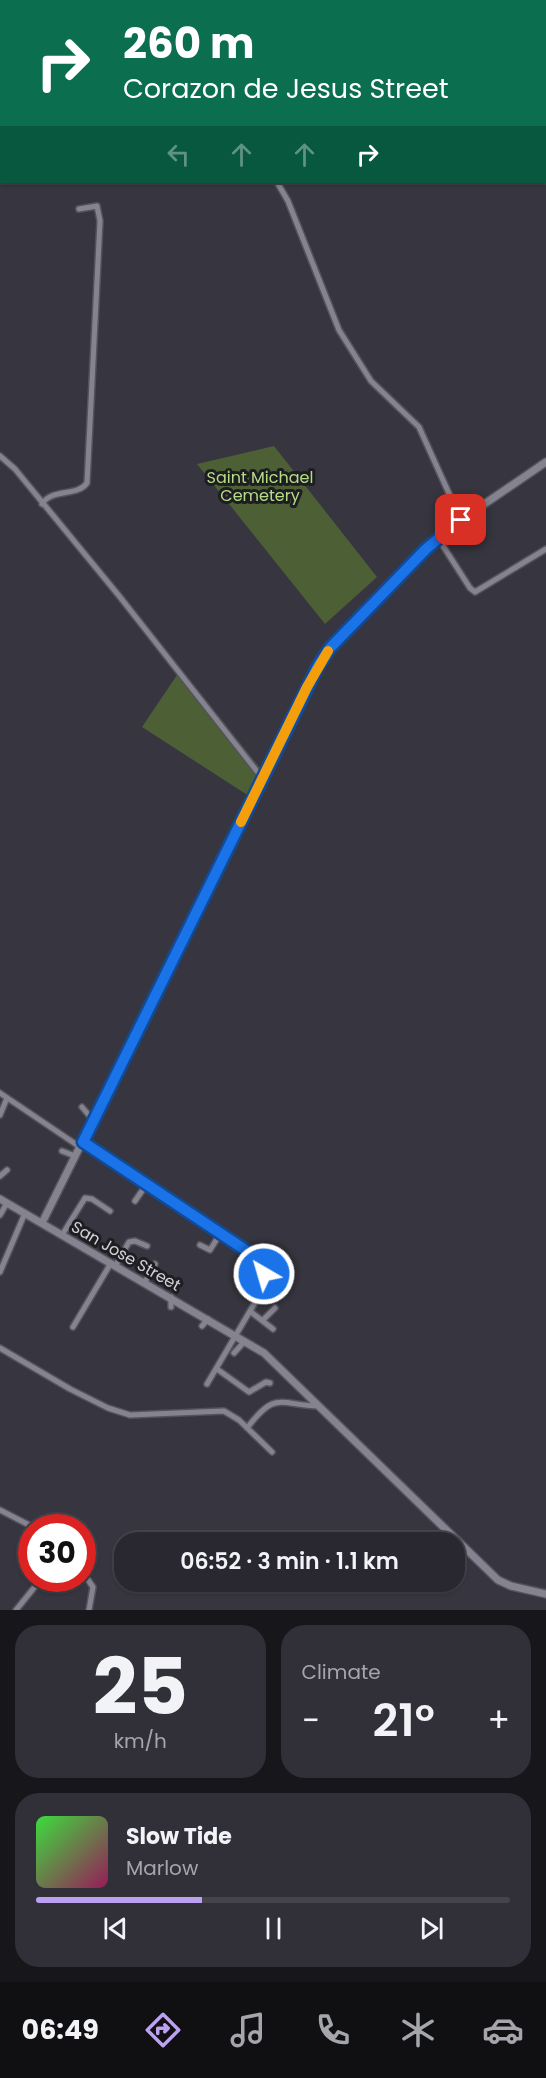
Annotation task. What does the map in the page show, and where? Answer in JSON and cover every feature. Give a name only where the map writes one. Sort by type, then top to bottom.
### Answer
[{"type":"street","points":[[279,183],[339,330],[371,381],[419,427],[461,520]]},
{"type":"street","points":[[42,504],[48,497],[82,488],[87,483],[100,221],[97,206],[79,209]]},
{"type":"street","points":[[0,456],[15,469],[120,597],[263,778]]},
{"type":"street","points":[[42,1223],[81,1144],[88,1123],[307,687],[330,648],[438,538],[546,462]]},
{"type":"street","points":[[438,538],[470,588],[475,592],[546,549]]},
{"type":"street","points":[[0,1093],[223,1233],[254,1256],[262,1265],[265,1281],[251,1312],[207,1384]]},
{"type":"street","points":[[0,1115],[7,1098]]},
{"type":"street","points":[[82,1107],[88,1123]]},
{"type":"street","points":[[62,1151],[75,1156]]},
{"type":"street","points":[[0,1176],[7,1170]]},
{"type":"street","points":[[135,1202],[146,1185]]},
{"type":"street","points":[[62,1235],[85,1198],[92,1199],[110,1211]]},
{"type":"street","name":"San Jose Street","points":[[0,1199],[264,1353],[498,1580],[510,1586],[546,1594]]},
{"type":"street","points":[[0,1215],[7,1203]]},
{"type":"street","points":[[0,1272],[25,1213]]},
{"type":"street","points":[[201,1243],[210,1250],[223,1233]]},
{"type":"street","points":[[73,1328],[129,1242],[135,1240],[147,1246]]},
{"type":"street","points":[[249,1264],[254,1256]]},
{"type":"street","points":[[145,1282],[155,1264]]},
{"type":"street","points":[[171,1297],[171,1307]]},
{"type":"street","points":[[263,1320],[275,1308]]},
{"type":"street","points":[[251,1312],[273,1329]]},
{"type":"street","points":[[202,1326],[208,1319]]},
{"type":"street","points":[[234,1353],[245,1341]]},
{"type":"street","points":[[0,1348],[108,1408],[130,1415],[224,1412],[247,1428],[272,1452]]},
{"type":"street","points":[[217,1369],[249,1392],[266,1382],[270,1383]]},
{"type":"street","points":[[247,1428],[260,1413],[276,1402],[321,1407]]},
{"type":"street","points":[[0,1510],[18,1519]]},
{"type":"street","points":[[16,1610],[31,1592]]},
{"type":"street","points":[[89,1610],[92,1592]]},
{"type":"green space","name":"Saint Michael Cemetery","points":[[274,446],[377,577],[325,624],[197,464]]},
{"type":"green space","points":[[181,669],[263,772],[249,796],[142,727]]},
{"type":"slow traffic","points":[[241,822],[307,687],[328,651]]},
{"type":"route","points":[[264,1274],[262,1265],[256,1257],[83,1142],[318,666],[330,648],[426,549],[461,520]]}]
